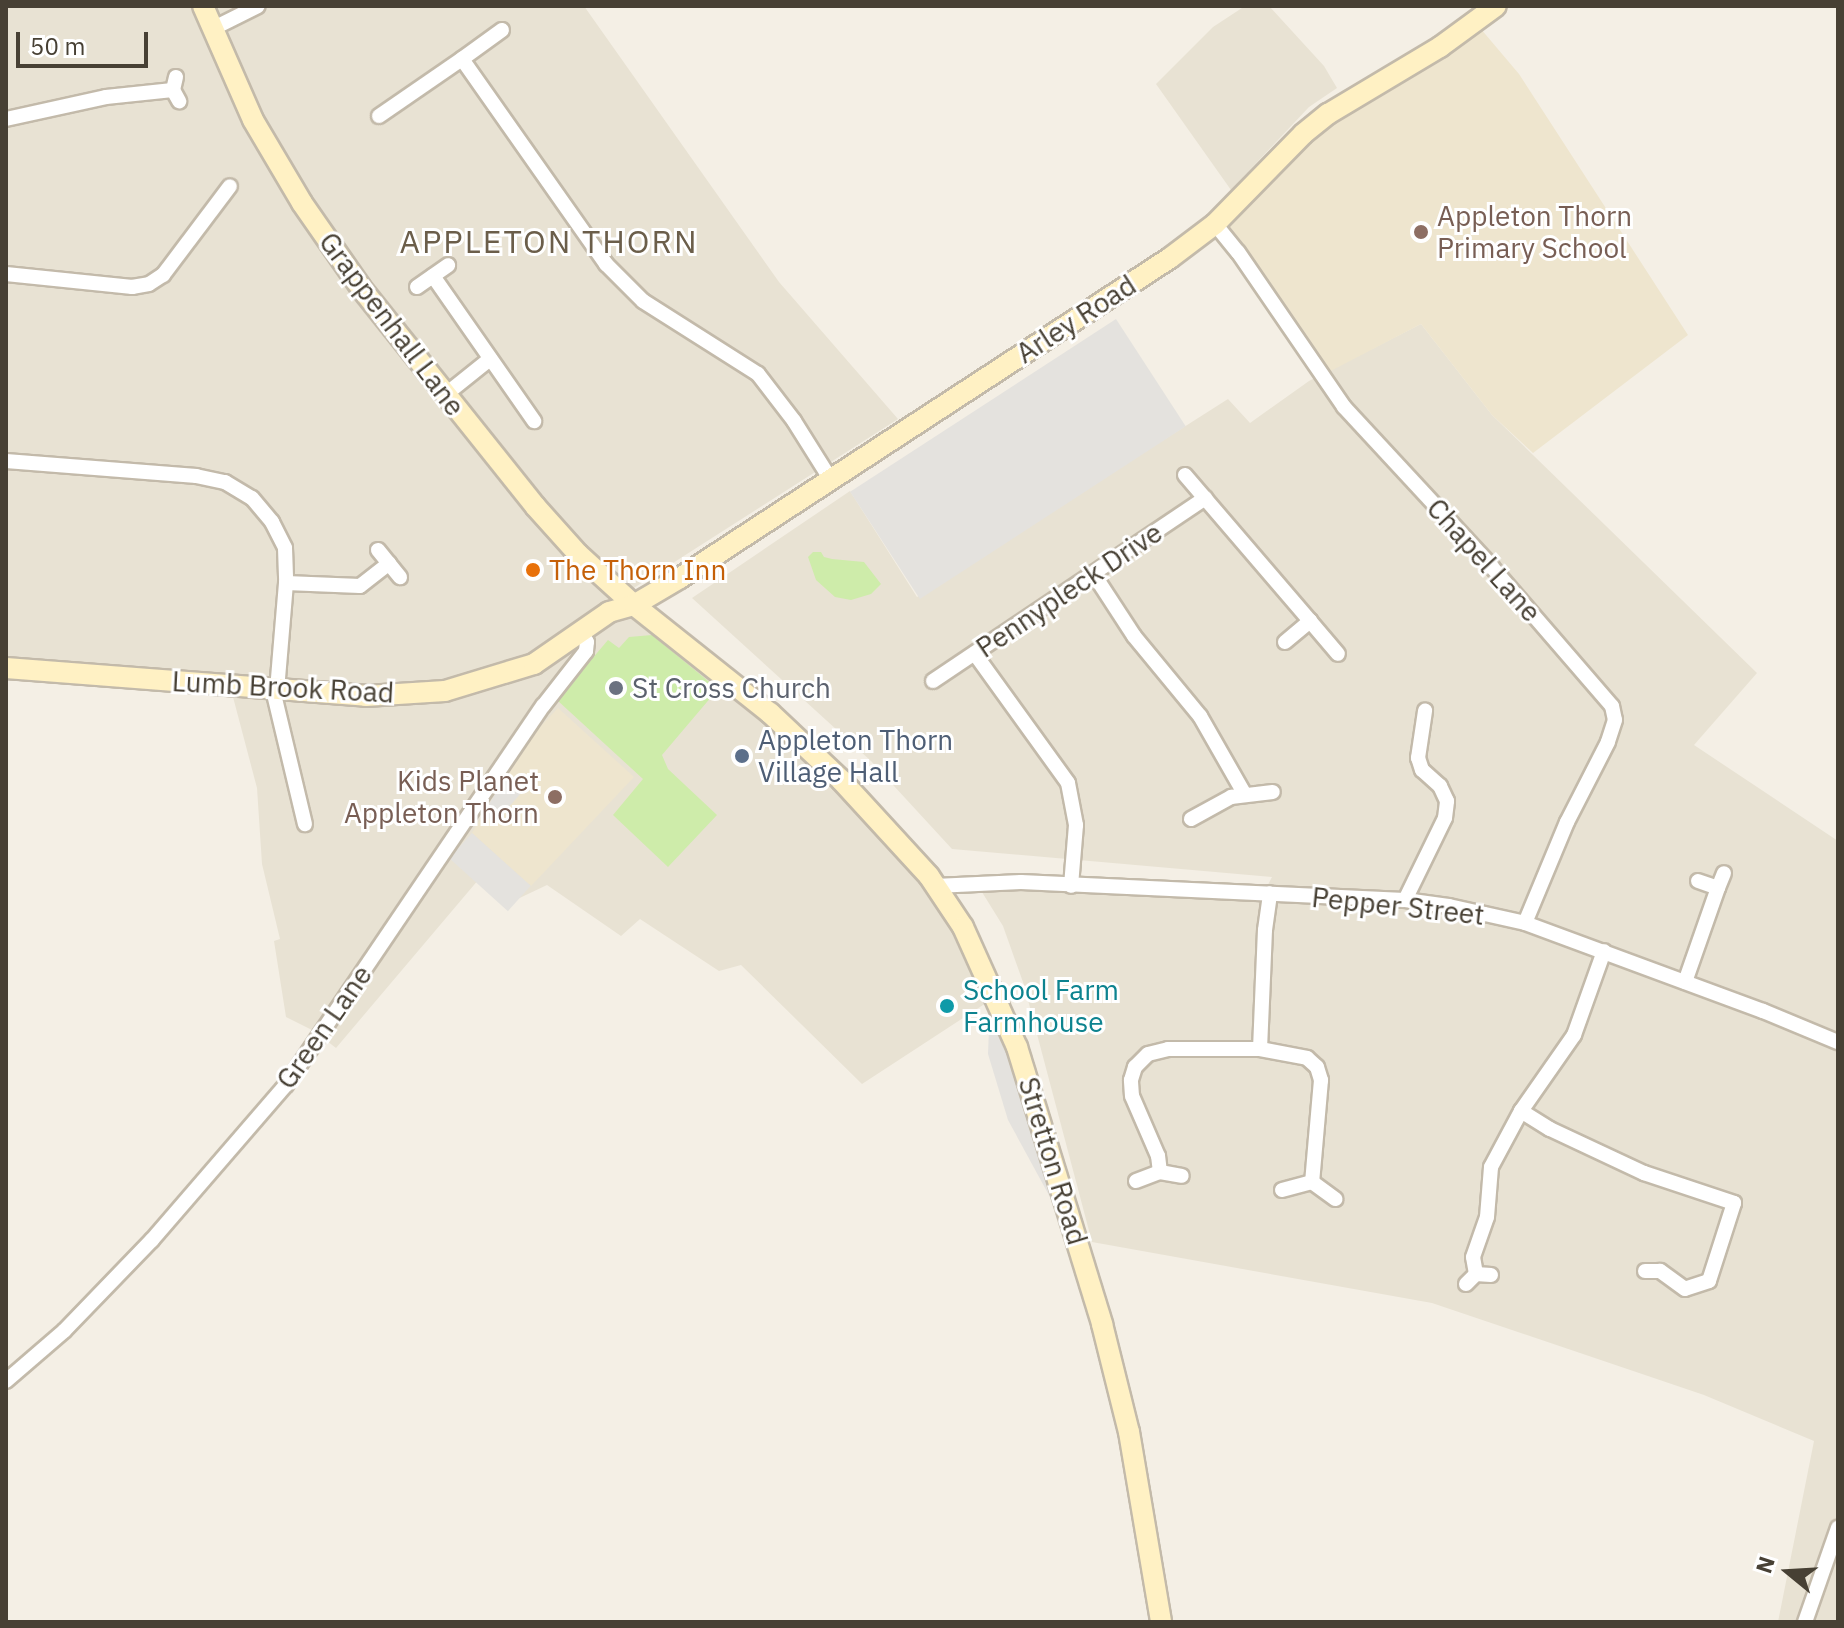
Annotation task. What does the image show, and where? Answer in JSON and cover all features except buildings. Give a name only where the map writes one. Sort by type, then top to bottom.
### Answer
[{"type":"main road","name":"Grappenhall Lane","points":[[203,6],[253,120],[302,203],[361,288],[445,395],[578,554],[634,605]]},
{"type":"main road","name":"Arley Road","points":[[634,605],[1170,258],[1215,224],[1303,134],[1328,114],[1440,47],[1496,6]]},
{"type":"main road","name":"Lumb Brook Road","points":[[6,668],[366,696],[445,691],[534,664],[582,634],[609,612],[634,605]]},
{"type":"main road","name":"Stretton Road","points":[[634,605],[770,713],[862,802],[935,886],[963,927],[997,997],[1045,1131],[1129,1432],[1161,1622]]},
{"type":"street","points":[[212,29],[258,6]]},
{"type":"street","points":[[379,116],[502,30]]},
{"type":"street","points":[[462,59],[606,264],[643,301],[758,374],[794,421],[831,480]]},
{"type":"street","points":[[6,119],[106,97],[176,89]]},
{"type":"street","points":[[6,274],[132,287],[149,284],[163,275],[230,186]]},
{"type":"street","name":"Chapel Lane","points":[[1215,224],[1344,407],[1491,566],[1612,706],[1615,720],[1608,742],[1567,822],[1525,923]]},
{"type":"street","points":[[417,287],[448,265]]},
{"type":"street","points":[[433,276],[534,421]]},
{"type":"street","points":[[445,395],[490,359]]},
{"type":"street","points":[[6,461],[196,476],[225,482],[252,498],[272,522],[285,548],[286,583],[275,690],[305,824]]},
{"type":"street","points":[[1185,475],[1338,654]]},
{"type":"street","name":"Pennypleck Drive","points":[[933,681],[1205,498]]},
{"type":"street","points":[[378,550],[400,577]]},
{"type":"street","points":[[286,583],[360,586],[389,563]]},
{"type":"street","points":[[1093,573],[1134,636],[1200,716],[1244,793]]},
{"type":"street","points":[[1285,642],[1310,621]]},
{"type":"street","name":"Green Lane","points":[[6,1381],[64,1331],[152,1240],[286,1085],[543,706],[586,651],[587,642],[582,634]]},
{"type":"street","points":[[975,654],[1068,783],[1076,825],[1071,886]]},
{"type":"street","points":[[1405,900],[1445,818],[1447,801],[1440,786],[1422,770],[1418,758],[1425,711]]},
{"type":"street","points":[[1191,819],[1244,793],[1273,792]]},
{"type":"street","points":[[1685,982],[1724,873]]},
{"type":"street","points":[[1698,881],[1718,888]]},
{"type":"street","name":"Pepper Street","points":[[935,886],[1021,882],[1405,900],[1525,923],[1838,1042]]},
{"type":"street","points":[[1260,1049],[1265,930],[1270,893]]},
{"type":"street","points":[[1478,1278],[1473,1257],[1487,1217],[1491,1167],[1521,1111],[1574,1035],[1604,951]]},
{"type":"street","points":[[1160,1172],[1158,1156],[1132,1096],[1131,1080],[1135,1067],[1148,1054],[1168,1049],[1260,1049],[1307,1058],[1317,1067],[1321,1080],[1312,1182]]},
{"type":"street","points":[[1521,1111],[1550,1129],[1644,1173],[1734,1203],[1709,1281],[1707,1299]]},
{"type":"street","points":[[1136,1181],[1160,1172],[1182,1176]]},
{"type":"street","points":[[1282,1190],[1312,1182]]},
{"type":"street","points":[[1312,1182],[1335,1199]]},
{"type":"street","points":[[1645,1271],[1660,1271],[1685,1289],[1709,1281]]},
{"type":"street","points":[[1805,1622],[1838,1528]]},
{"type":"shaded area","points":[[6,6],[584,6],[779,282],[898,419],[626,593],[841,780],[861,786],[940,869],[980,934],[1001,998],[983,1005],[862,1084],[741,965],[719,971],[640,919],[621,936],[547,885],[505,905],[479,879],[336,1048],[314,1031],[286,1017],[274,941],[280,939],[262,864],[257,788],[233,697],[6,673]]},
{"type":"shaded area","points":[[1245,6],[1269,6],[1324,66],[1337,88],[1309,107],[1231,190],[1156,84],[1213,27]]},
{"type":"shaded area","name":"Appleton Thorn Primary School","points":[[1475,22],[1519,74],[1688,335],[1533,453],[1492,415],[1421,324],[1321,376],[1215,224],[1303,134]]},
{"type":"shaded area","points":[[1116,319],[1186,426],[920,599],[850,492]]},
{"type":"shaded area","points":[[1421,324],[1492,415],[1757,673],[1694,745],[1838,841],[1838,1622],[1778,1622],[1814,1441],[1704,1395],[1432,1303],[1092,1242],[1024,985],[1003,926],[972,876],[1047,878],[1260,900],[1272,877],[952,849],[871,761],[692,598],[850,491],[917,597],[1228,399],[1250,423],[1309,381]]},
{"type":"shaded area","name":"Kids Planet Appleton Thorn","points":[[558,708],[634,777],[531,886],[472,833],[524,744]]},
{"type":"shaded area","points":[[504,779],[522,792],[495,823],[483,814]]},
{"type":"shaded area","points":[[472,833],[531,886],[508,911],[449,858]]},
{"type":"shaded area","points":[[990,1004],[1020,1086],[1057,1210],[1008,1120],[988,1054]]},
{"type":"green space","points":[[813,552],[821,552],[824,557],[832,559],[864,562],[881,584],[871,594],[851,600],[835,597],[816,580],[808,557]]},
{"type":"green space","points":[[652,635],[718,689],[662,755],[668,769],[717,815],[668,867],[613,815],[643,779],[557,700],[608,640],[619,648],[629,637]]},
{"type":"place","name":"Appleton Thorn Primary School","points":[[1421,232]]},
{"type":"place","name":"The Thorn Inn","points":[[533,570]]},
{"type":"place","name":"St Cross Church","points":[[616,688]]},
{"type":"place","name":"Appleton Thorn Village Hall","points":[[742,756]]},
{"type":"place","name":"Kids Planet Appleton Thorn","points":[[555,797]]},
{"type":"place","name":"School Farm Farmhouse","points":[[947,1006]]},
{"type":"district","name":"APPLETON THORN","points":[[549,241]]}]
